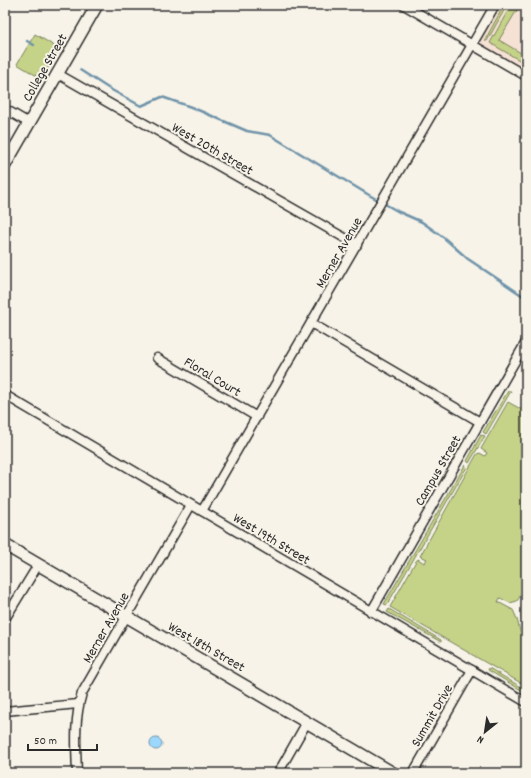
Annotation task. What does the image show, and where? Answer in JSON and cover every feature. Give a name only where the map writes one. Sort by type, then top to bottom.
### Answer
[{"type":"main road","name":"College Street","points":[[5,165],[97,5]]},
{"type":"main road","name":"West 18th Street","points":[[5,545],[393,773]]},
{"type":"street","points":[[404,5],[526,76]]},
{"type":"street","name":"Merner Avenue","points":[[202,511],[496,5]]},
{"type":"street","name":"West 20th Street","points":[[58,74],[357,245]]},
{"type":"street","points":[[5,109],[29,123]]},
{"type":"street","points":[[311,323],[480,422]]},
{"type":"street","name":"Campus Street","points":[[371,612],[526,342]]},
{"type":"street","name":"Floral Court","points":[[157,358],[257,417]]},
{"type":"street","name":"West 19th Street","points":[[5,396],[526,702]]},
{"type":"street","name":"Merner Avenue","points":[[77,773],[75,736],[78,704],[82,693],[191,505]]},
{"type":"street","points":[[5,620],[38,565]]},
{"type":"street","name":"Summit Drive","points":[[413,773],[472,670]]},
{"type":"street","points":[[5,711],[78,704]]},
{"type":"street","points":[[278,773],[308,722]]},
{"type":"shaded area","points":[[495,5],[526,5],[526,76],[472,45]]},
{"type":"green space","points":[[504,5],[507,5],[487,41],[485,40]]},
{"type":"green space","points":[[511,5],[520,5],[499,40],[526,56],[526,64],[490,43]]},
{"type":"green space","points":[[35,34],[59,49],[42,79],[17,64]]},
{"type":"green space","points":[[508,391],[511,391],[486,434],[483,432]]},
{"type":"green space","points":[[508,402],[526,412],[526,587],[517,601],[510,603],[500,598],[498,602],[513,610],[526,643],[526,686],[390,607],[416,561],[418,559],[424,563],[427,559],[420,556],[477,454],[480,453],[485,456],[487,453],[481,449]]},
{"type":"green space","points":[[481,435],[485,436],[469,463],[467,461]]},
{"type":"green space","points":[[465,465],[467,467],[387,605],[384,604]]},
{"type":"green space","points":[[526,595],[526,635],[522,625],[521,610]]},
{"type":"green space","points":[[389,609],[441,640],[441,642],[387,612]]},
{"type":"green space","points":[[489,668],[526,690],[526,693],[488,670]]},
{"type":"water","points":[[154,738],[158,738],[162,744],[158,750],[154,750],[150,746],[150,742]]},
{"type":"waterway","points":[[27,41],[34,45]]},
{"type":"waterway","points":[[80,70],[108,88],[141,106],[162,97],[191,107],[247,131],[270,135],[369,195],[399,212],[422,222],[443,237],[468,259],[526,298]]}]
